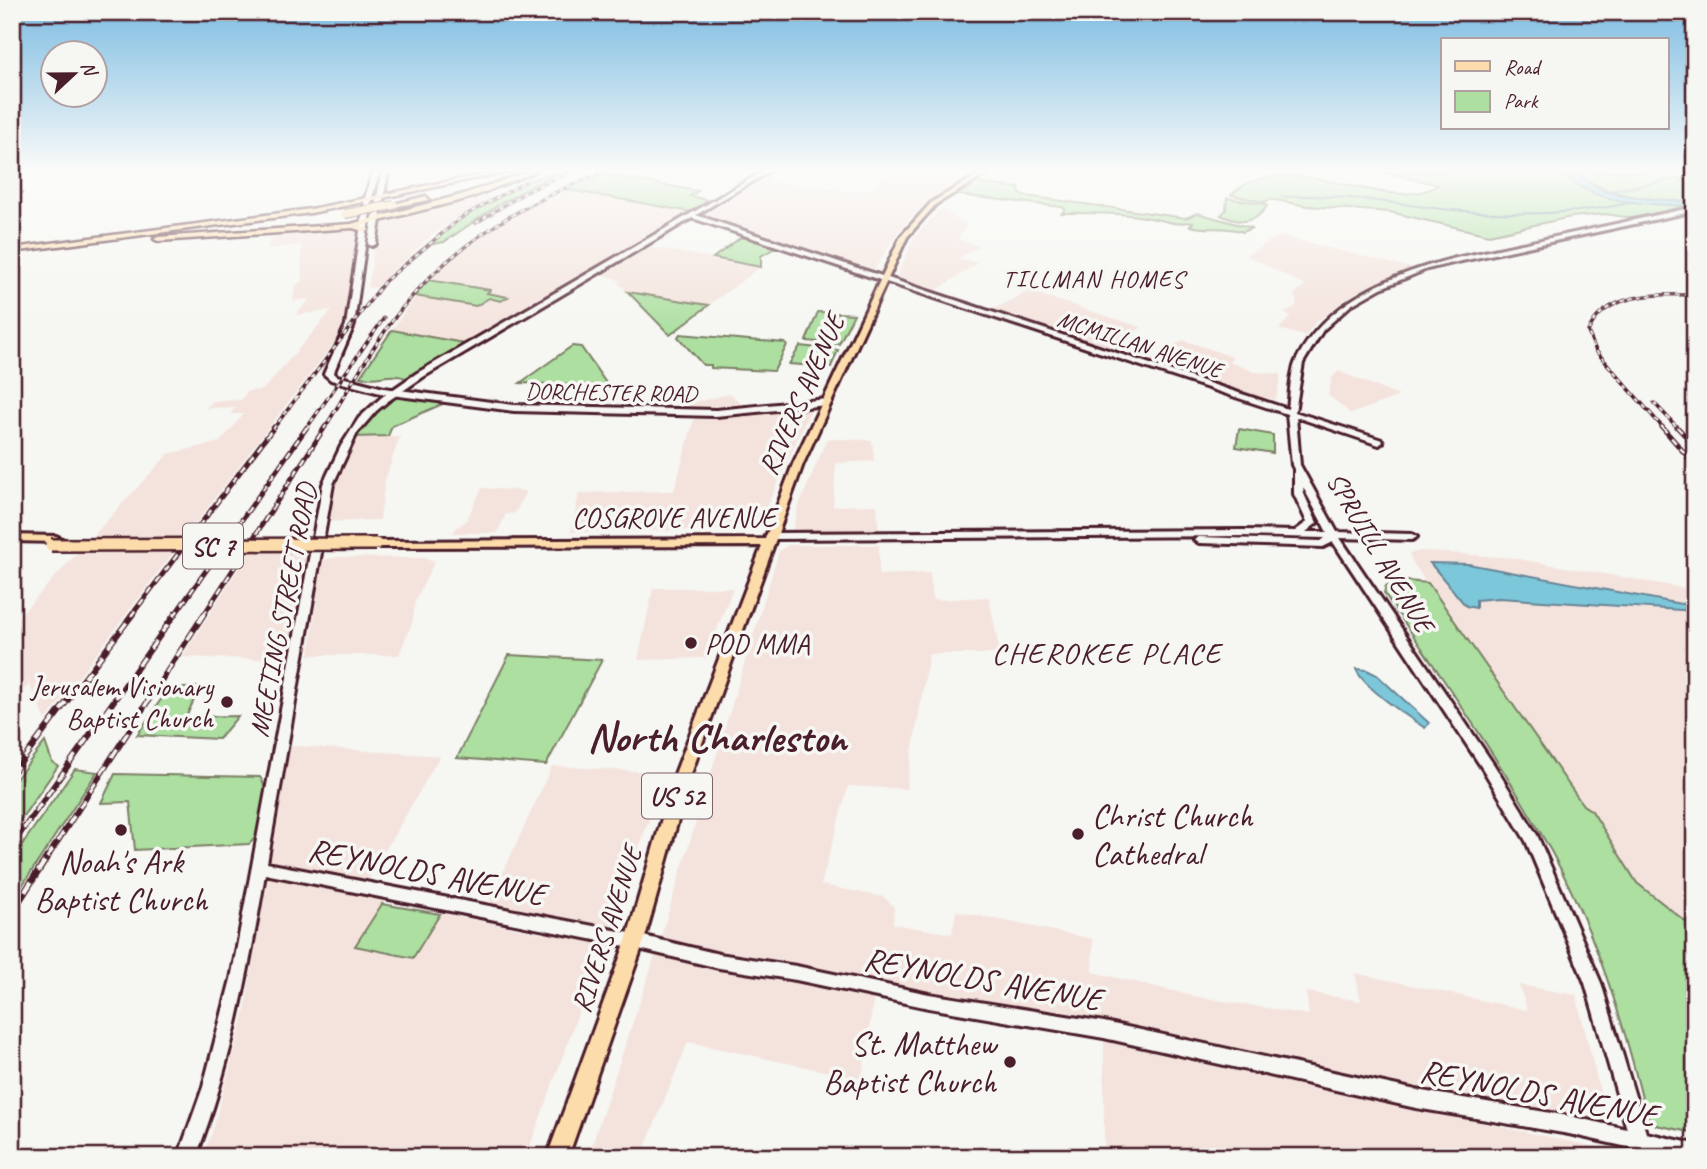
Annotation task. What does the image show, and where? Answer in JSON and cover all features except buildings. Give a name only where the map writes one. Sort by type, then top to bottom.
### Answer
[{"type":"highway","points":[[13,251],[219,226]]},
{"type":"highway","points":[[13,251],[225,226]]},
{"type":"highway","points":[[83,244],[366,226]]},
{"type":"main road","name":"DORCHESTER ROAD","points":[[366,226],[349,327],[329,374],[340,380],[394,391],[514,408],[716,413],[827,402]]},
{"type":"main road","name":"DORCHESTER ROAD","points":[[375,226],[358,325],[350,351],[337,372],[394,391]]},
{"type":"main road","name":"RIVERS AVENUE","points":[[556,1157],[635,941],[683,774],[730,654],[769,539],[827,402],[904,236],[913,226]]},
{"type":"main road","name":"COSGROVE AVENUE","points":[[12,538],[53,542]]},
{"type":"main road","name":"COSGROVE AVENUE","points":[[12,544],[769,539]]},
{"type":"street","name":"MEETING STREET ROAD","points":[[187,1157],[199,1128],[228,1026],[260,867],[328,484],[348,438],[365,414],[394,391],[672,226]]},
{"type":"street","name":"MCMILLAN AVENUE","points":[[721,226],[1379,442]]},
{"type":"street","name":"SPRUILL AVENUE","points":[[1616,226],[1424,268],[1379,287],[1334,316],[1308,347],[1298,363],[1291,413],[1297,465],[1334,536],[1489,768],[1532,839],[1592,983],[1642,1149]]},
{"type":"street","points":[[1293,534],[1312,523],[1299,494],[1297,465]]},
{"type":"street","name":"COSGROVE AVENUE","points":[[769,539],[1293,534],[1412,537]]},
{"type":"street","name":"COSGROVE AVENUE","points":[[769,539],[1192,540],[1323,544],[1334,536]]},
{"type":"street","name":"REYNOLDS AVENUE","points":[[260,867],[635,941],[719,961],[796,973],[929,1001],[1104,1030],[1416,1099],[1569,1125],[1642,1149],[1695,1153]]},
{"type":"shaded area","points":[[381,226],[446,226],[434,233],[376,287],[368,288],[375,241]]},
{"type":"shaded area","points":[[496,226],[668,226],[463,346],[458,342],[392,330],[422,286],[463,249]]},
{"type":"shaded area","points":[[734,226],[903,226],[873,272]]},
{"type":"shaded area","points":[[925,226],[966,226],[958,239],[979,246],[959,258],[978,263],[934,292],[895,280],[914,238]]},
{"type":"shaded area","points":[[354,227],[361,229],[342,338],[338,338],[262,436],[46,720],[25,675],[29,686],[12,694],[12,663],[20,663],[12,639],[12,624],[168,454],[220,442],[244,414],[231,414],[235,407],[206,408],[213,401],[241,400],[248,391],[263,390],[332,310],[295,315],[310,299],[293,301],[295,286],[302,281],[301,245],[267,249],[270,237]]},
{"type":"shaded area","points":[[1279,236],[1412,268],[1349,297],[1316,322],[1305,336],[1279,329],[1291,316],[1284,314],[1297,305],[1294,294],[1305,285],[1246,255]]},
{"type":"shaded area","points":[[644,246],[761,267],[709,305],[628,292],[618,283],[621,281],[600,273]]},
{"type":"shaded area","points":[[1029,291],[1142,327],[1112,348],[992,310]]},
{"type":"shaded area","points":[[1183,340],[1233,357],[1229,362],[1255,372],[1281,374],[1276,399],[1263,398],[1148,362]]},
{"type":"shaded area","points":[[1338,371],[1399,396],[1351,414],[1328,395],[1332,378]]},
{"type":"shaded area","points":[[731,394],[745,408],[688,409],[681,405]]},
{"type":"shaded area","points":[[803,408],[810,411],[757,529],[571,532],[579,493],[674,491],[695,416]]},
{"type":"shaded area","points":[[400,436],[385,480],[380,520],[325,522],[330,493],[354,437]]},
{"type":"shaded area","points":[[827,439],[872,440],[874,461],[836,463],[833,506],[877,505],[879,532],[792,530],[798,508]]},
{"type":"shaded area","points":[[482,488],[526,491],[515,513],[506,514],[497,533],[453,533],[466,521]]},
{"type":"shaded area","points":[[788,545],[879,545],[879,575],[930,573],[933,600],[989,597],[1000,654],[929,654],[906,789],[848,786],[821,885],[884,897],[894,907],[893,924],[952,934],[956,911],[1093,939],[1092,972],[1199,997],[1309,1015],[1306,992],[1361,1001],[1355,973],[1527,1010],[1519,985],[1576,995],[1611,1135],[1416,1100],[1418,1109],[1615,1151],[1617,1157],[1265,1157],[1246,1153],[1245,1157],[1104,1157],[1104,1030],[875,989],[862,1079],[688,1042],[641,1157],[588,1157],[653,962],[779,551]]},
{"type":"shaded area","points":[[250,550],[315,550],[296,660],[182,657]]},
{"type":"shaded area","points":[[1422,551],[1513,558],[1695,590],[1695,929],[1637,883],[1592,811],[1584,805],[1413,563],[1409,553]]},
{"type":"shaded area","points":[[338,557],[426,558],[435,561],[415,601],[413,620],[399,655],[309,655],[322,560]]},
{"type":"shaded area","points":[[653,588],[733,588],[706,658],[638,660]]},
{"type":"shaded area","points":[[282,745],[440,756],[364,887],[391,893],[382,904],[412,958],[441,913],[545,934],[549,926],[485,912],[552,766],[666,773],[526,1157],[202,1157],[212,1133],[245,1010],[268,869],[260,867]]},
{"type":"green space","points":[[452,226],[468,226],[444,242],[428,245]]},
{"type":"green space","points":[[1190,226],[1243,226],[1252,228],[1243,232]]},
{"type":"green space","points":[[1448,226],[1532,226],[1489,235]]},
{"type":"green space","points":[[740,238],[749,238],[775,248],[761,256],[761,267],[713,258]]},
{"type":"green space","points":[[428,280],[490,290],[487,293],[508,297],[501,301],[489,298],[476,306],[415,296]]},
{"type":"green space","points":[[628,292],[702,304],[709,305],[670,335]]},
{"type":"green space","points":[[818,312],[854,314],[839,344],[806,341]]},
{"type":"green space","points":[[392,330],[464,345],[407,379],[396,376],[360,377]]},
{"type":"green space","points":[[680,334],[787,345],[774,371],[711,368],[711,365],[703,365],[678,337]]},
{"type":"green space","points":[[572,346],[581,347],[608,386],[520,383]]},
{"type":"green space","points":[[800,346],[838,350],[831,367],[789,364]]},
{"type":"green space","points":[[405,396],[445,403],[392,426],[388,436],[354,437],[382,404]]},
{"type":"green space","points":[[1239,429],[1273,435],[1273,453],[1236,447]]},
{"type":"green space","points":[[1396,580],[1428,583],[1583,805],[1592,811],[1637,883],[1695,929],[1695,1133],[1656,1125],[1646,1115],[1619,1013],[1582,914],[1532,818],[1384,593],[1386,586]]},
{"type":"green space","points":[[509,655],[602,660],[546,765],[457,758]]},
{"type":"green space","points":[[200,687],[186,717],[238,716],[219,739],[137,735],[168,689]]},
{"type":"green space","points":[[45,742],[52,762],[58,766],[12,832],[12,784]]},
{"type":"green space","points":[[75,769],[97,772],[12,901],[12,859]]},
{"type":"green space","points":[[115,774],[260,777],[265,802],[259,831],[249,844],[135,850],[130,802],[101,803]]},
{"type":"green space","points":[[382,904],[440,914],[413,958],[355,946]]},
{"type":"water","points":[[1430,563],[1468,564],[1681,604],[1695,601],[1695,611],[1499,598],[1476,600],[1476,608],[1466,606]]},
{"type":"water","points":[[1356,669],[1377,675],[1429,723],[1425,728],[1397,709],[1367,684]]},
{"type":"railway","points":[[273,429],[385,281],[452,226]]},
{"type":"railway","points":[[324,429],[371,351],[403,307],[446,262],[496,226]]},
{"type":"railway","points":[[1664,429],[1596,351],[1588,332],[1606,309],[1619,302],[1649,296],[1695,295]]},
{"type":"railway","points":[[306,429],[384,318]]},
{"type":"railway","points":[[1654,403],[1679,429]]},
{"type":"railway","points":[[131,616],[274,427]]},
{"type":"railway","points":[[174,616],[307,427]]},
{"type":"railway","points":[[203,616],[325,427]]},
{"type":"railway","points":[[1662,427],[1695,465]]},
{"type":"railway","points":[[1677,427],[1695,446]]},
{"type":"railway","points":[[12,774],[133,614]]},
{"type":"railway","points":[[12,845],[175,614]]},
{"type":"railway","points":[[47,858],[204,614]]},
{"type":"railway","points":[[12,912],[48,856]]},
{"type":"place","name":"POD MMA","points":[[691,643]]},
{"type":"place","name":"Jerusalem Visionary Baptist Church","points":[[227,702]]},
{"type":"place","name":"Noah's Ark Baptist Church","points":[[121,830]]},
{"type":"place","name":"Christ Church Cathedral","points":[[1078,834]]},
{"type":"place","name":"St. Matthew Baptist Church","points":[[1010,1062]]},
{"type":"district","name":"TILLMAN HOMES","points":[[1094,279]]},
{"type":"district","name":"CHEROKEE PLACE","points":[[1107,653]]},
{"type":"district","name":"North Charleston","points":[[717,736]]}]
